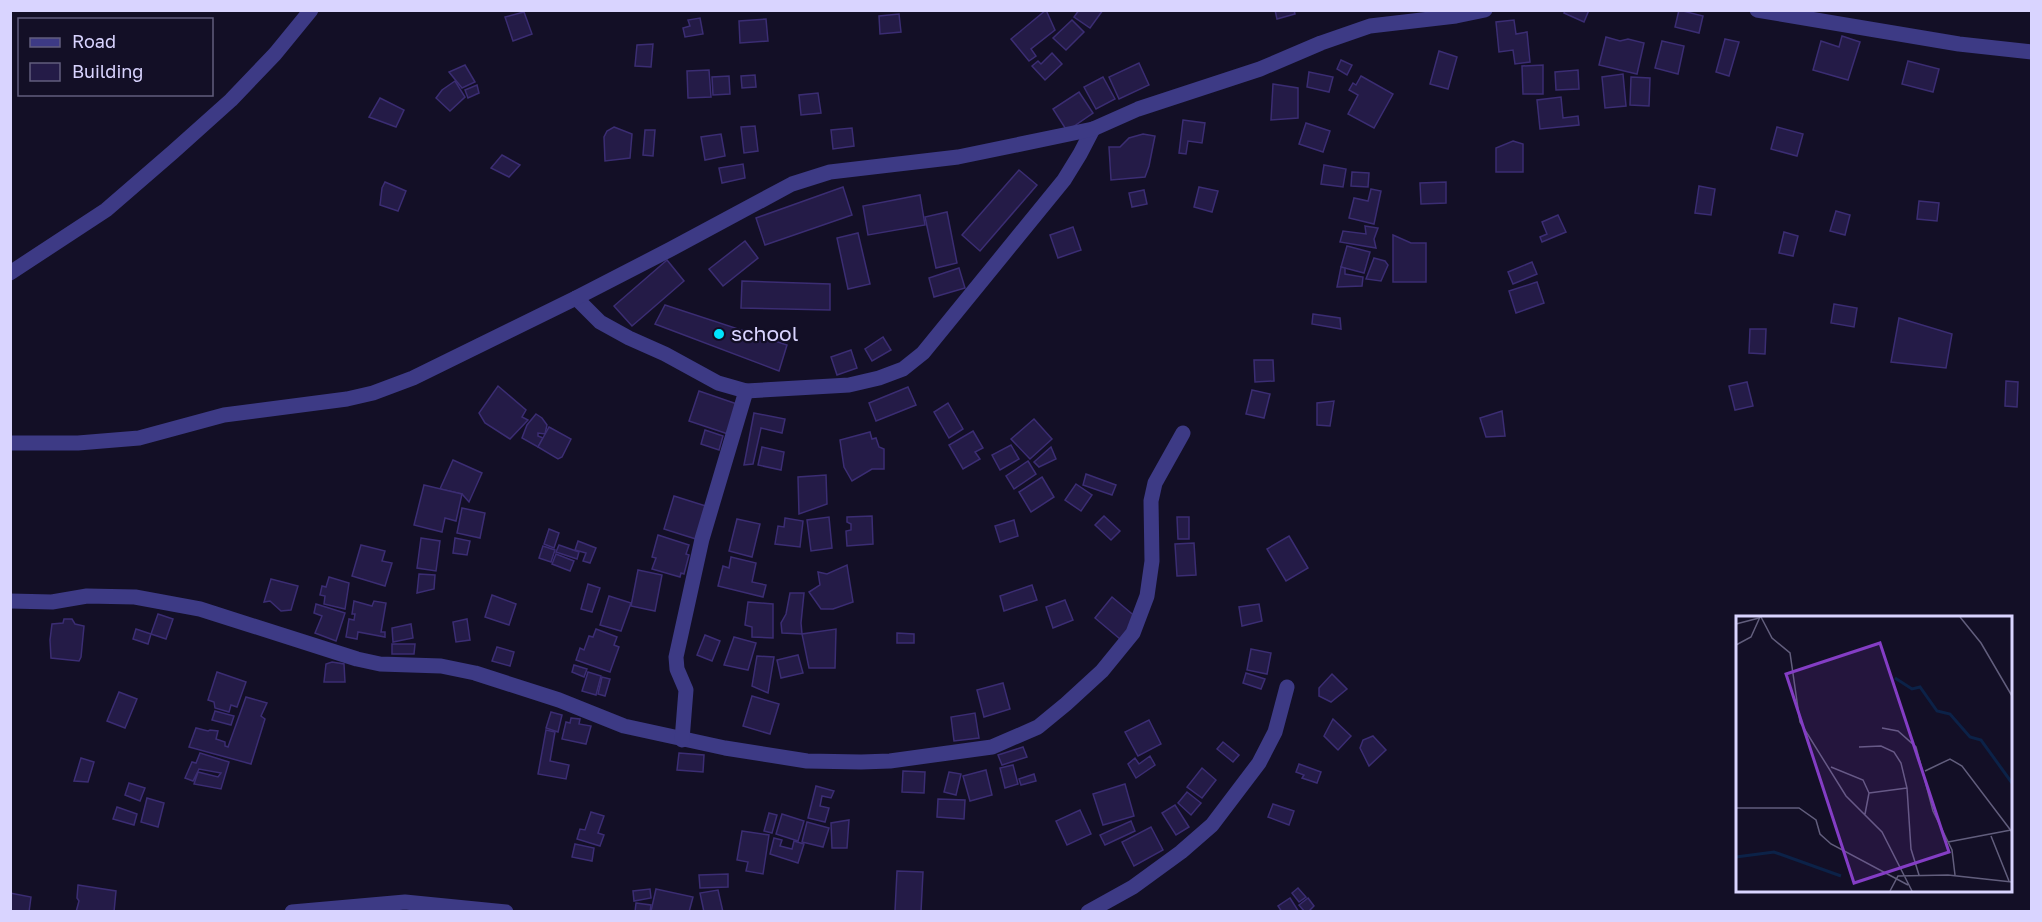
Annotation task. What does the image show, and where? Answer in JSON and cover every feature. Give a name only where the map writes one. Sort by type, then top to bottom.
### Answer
[{"type":"street","points":[[10,273],[106,210],[173,152],[231,100],[275,54],[311,10]]},
{"type":"street","points":[[10,443],[78,443],[139,438],[224,415],[347,399],[373,393],[413,378],[576,298],[792,183],[830,172],[958,157],[1093,129],[1138,109],[1260,69],[1370,26],[1456,16],[1485,10]]},
{"type":"street","points":[[1757,10],[1959,44],[2031,52]]},
{"type":"street","points":[[576,298],[600,322],[629,338],[665,354],[718,383],[746,391],[849,385],[879,378],[903,369],[923,353],[1064,180],[1093,129]]},
{"type":"street","points":[[682,740],[686,690],[677,669],[677,647],[702,539],[746,391]]},
{"type":"street","points":[[10,432],[32,442]]},
{"type":"street","points":[[10,601],[52,602],[87,596],[135,597],[200,609],[357,660],[380,664],[441,666],[475,673],[559,699],[624,726],[682,740],[807,761],[861,762],[923,758],[992,747],[1038,727],[1102,671],[1133,633],[1147,596],[1152,561],[1151,501],[1155,483],[1183,433]]},
{"type":"street","points":[[1089,912],[1133,887],[1181,852],[1212,825],[1259,763],[1275,732],[1287,687]]},
{"type":"street","points":[[292,912],[405,902],[506,912]]},
{"type":"building","points":[[1046,10],[1055,30],[1031,49],[1036,56],[1029,61],[1011,39]]},
{"type":"building","points":[[1079,10],[1103,10],[1090,28],[1074,17]]},
{"type":"building","points":[[1275,10],[1294,10],[1295,14],[1277,19]]},
{"type":"building","points":[[1565,10],[1589,10],[1584,22],[1564,13]]},
{"type":"building","points":[[1679,10],[1703,16],[1699,33],[1675,27]]},
{"type":"building","points":[[524,12],[532,34],[513,41],[505,17]]},
{"type":"building","points":[[899,14],[901,32],[880,34],[879,16]]},
{"type":"building","points":[[700,18],[703,34],[685,37],[683,28],[690,26],[688,20]]},
{"type":"building","points":[[766,19],[768,41],[740,43],[739,21]]},
{"type":"building","points":[[1072,20],[1084,32],[1066,50],[1053,38]]},
{"type":"building","points":[[1514,20],[1516,34],[1527,32],[1530,62],[1515,64],[1513,50],[1499,52],[1496,22]]},
{"type":"building","points":[[1842,36],[1860,42],[1848,80],[1813,70],[1821,41],[1839,47]]},
{"type":"building","points":[[1606,37],[1644,43],[1637,74],[1599,65]]},
{"type":"building","points":[[1725,39],[1739,42],[1729,76],[1716,72]]},
{"type":"building","points":[[1662,41],[1684,46],[1678,74],[1655,68]]},
{"type":"building","points":[[653,44],[651,67],[635,66],[637,45]]},
{"type":"building","points":[[1439,51],[1457,57],[1448,89],[1430,84]]},
{"type":"building","points":[[1052,53],[1062,64],[1045,80],[1032,66],[1038,61],[1041,64]]},
{"type":"building","points":[[1341,60],[1352,65],[1347,75],[1337,69]]},
{"type":"building","points":[[1908,61],[1939,69],[1933,92],[1902,84]]},
{"type":"building","points":[[1139,63],[1149,85],[1119,99],[1109,77]]},
{"type":"building","points":[[465,65],[475,82],[462,88],[449,72]]},
{"type":"building","points":[[1543,65],[1543,94],[1523,94],[1522,66]]},
{"type":"building","points":[[709,70],[711,97],[688,98],[687,71]]},
{"type":"building","points":[[1578,70],[1579,89],[1556,90],[1555,72]]},
{"type":"building","points":[[1309,72],[1333,77],[1329,92],[1307,87]]},
{"type":"building","points":[[1623,74],[1626,106],[1605,108],[1602,77]]},
{"type":"building","points":[[755,75],[756,87],[742,88],[741,76]]},
{"type":"building","points":[[729,76],[730,94],[713,95],[712,77]]},
{"type":"building","points":[[1361,76],[1393,94],[1374,128],[1348,114],[1358,95],[1349,90],[1353,83],[1356,85]]},
{"type":"building","points":[[1103,77],[1115,99],[1096,109],[1084,87]]},
{"type":"building","points":[[1631,77],[1650,78],[1649,106],[1630,105]]},
{"type":"building","points":[[455,81],[465,97],[450,111],[436,98],[442,90]]},
{"type":"building","points":[[1273,84],[1298,88],[1298,118],[1271,120]]},
{"type":"building","points":[[477,85],[479,93],[468,98],[465,90]]},
{"type":"building","points":[[1079,92],[1093,113],[1067,131],[1053,109]]},
{"type":"building","points":[[818,93],[821,113],[801,115],[799,95]]},
{"type":"building","points":[[1561,97],[1563,118],[1578,116],[1579,125],[1540,129],[1537,100]]},
{"type":"building","points":[[380,98],[404,110],[396,127],[369,117]]},
{"type":"building","points":[[1183,120],[1205,123],[1202,143],[1188,141],[1186,154],[1179,153]]},
{"type":"building","points":[[1306,123],[1330,131],[1323,152],[1299,144]]},
{"type":"building","points":[[755,126],[758,151],[744,153],[741,127]]},
{"type":"building","points":[[614,127],[632,134],[630,158],[605,161],[604,137],[607,131]]},
{"type":"building","points":[[1777,127],[1803,134],[1797,156],[1771,149]]},
{"type":"building","points":[[852,128],[854,146],[833,149],[831,130]]},
{"type":"building","points":[[645,130],[655,130],[653,156],[643,155]]},
{"type":"building","points":[[721,134],[725,156],[705,160],[701,137]]},
{"type":"building","points":[[1143,134],[1155,136],[1145,177],[1111,180],[1109,147],[1120,147],[1129,138]]},
{"type":"building","points":[[1513,141],[1523,144],[1523,172],[1496,172],[1496,148]]},
{"type":"building","points":[[502,155],[520,165],[509,177],[491,168]]},
{"type":"building","points":[[743,164],[745,178],[722,183],[719,168]]},
{"type":"building","points":[[1324,165],[1346,169],[1343,187],[1321,184]]},
{"type":"building","points":[[1019,170],[1037,185],[980,251],[962,235]]},
{"type":"building","points":[[1352,172],[1369,173],[1368,187],[1351,186]]},
{"type":"building","points":[[385,182],[406,191],[398,211],[380,205]]},
{"type":"building","points":[[1446,182],[1446,203],[1421,204],[1420,183]]},
{"type":"building","points":[[1699,186],[1715,189],[1711,215],[1695,213]]},
{"type":"building","points":[[843,187],[852,215],[765,245],[756,218]]},
{"type":"building","points":[[1199,187],[1218,191],[1212,212],[1194,207]]},
{"type":"building","points":[[1371,189],[1381,191],[1374,224],[1349,218],[1354,198],[1368,201]]},
{"type":"building","points":[[1144,190],[1147,204],[1132,207],[1129,193]]},
{"type":"building","points":[[920,195],[925,225],[868,235],[863,206]]},
{"type":"building","points":[[1919,201],[1939,203],[1937,221],[1917,219]]},
{"type":"building","points":[[1836,211],[1850,215],[1845,235],[1830,231]]},
{"type":"building","points":[[947,212],[957,263],[936,268],[925,217]]},
{"type":"building","points":[[1558,215],[1566,232],[1542,242],[1540,237],[1547,234],[1542,222]]},
{"type":"building","points":[[1365,226],[1378,228],[1374,239],[1376,248],[1340,242],[1343,231],[1366,234]]},
{"type":"building","points":[[1073,227],[1081,250],[1058,258],[1050,235]]},
{"type":"building","points":[[1784,232],[1798,236],[1793,256],[1779,253]]},
{"type":"building","points":[[858,233],[870,284],[848,289],[837,238]]},
{"type":"building","points":[[1393,235],[1411,243],[1426,243],[1426,282],[1393,282]]},
{"type":"building","points":[[745,241],[758,258],[723,286],[709,269]]},
{"type":"building","points":[[1347,246],[1370,252],[1364,273],[1341,267]]},
{"type":"building","points":[[1374,258],[1385,261],[1388,265],[1381,281],[1366,279]]},
{"type":"building","points":[[667,260],[684,281],[632,326],[614,306]]},
{"type":"building","points":[[1532,262],[1537,274],[1513,284],[1508,272]]},
{"type":"building","points":[[1341,267],[1345,268],[1345,274],[1363,277],[1362,286],[1337,287]]},
{"type":"building","points":[[959,268],[965,288],[934,297],[929,278]]},
{"type":"building","points":[[742,281],[830,284],[830,310],[741,308]]},
{"type":"building","points":[[1537,282],[1544,303],[1516,313],[1509,291]]},
{"type":"building","points":[[1834,304],[1857,308],[1854,327],[1831,323]]},
{"type":"building","name":"school","points":[[665,305],[787,345],[779,371],[655,324]]},
{"type":"building","points":[[1313,314],[1340,318],[1341,329],[1312,324]]},
{"type":"building","points":[[1899,318],[1952,334],[1946,368],[1891,362]]},
{"type":"building","points":[[1750,329],[1766,329],[1765,354],[1749,353]]},
{"type":"building","points":[[883,337],[891,350],[872,361],[865,349]]},
{"type":"building","points":[[851,350],[857,368],[837,375],[831,357]]},
{"type":"building","points":[[1254,360],[1273,360],[1274,381],[1255,382]]},
{"type":"building","points":[[2006,381],[2018,382],[2017,407],[2005,406]]},
{"type":"building","points":[[1747,382],[1753,406],[1735,410],[1729,386]]},
{"type":"building","points":[[498,386],[526,410],[522,417],[528,420],[510,439],[485,423],[479,413]]},
{"type":"building","points":[[908,387],[916,405],[876,421],[869,403]]},
{"type":"building","points":[[1252,390],[1270,394],[1264,418],[1246,414]]},
{"type":"building","points":[[699,391],[737,404],[728,434],[689,421]]},
{"type":"building","points":[[1334,401],[1330,426],[1317,425],[1317,403]]},
{"type":"building","points":[[948,403],[963,429],[949,438],[934,412]]},
{"type":"building","points":[[1502,411],[1505,436],[1486,437],[1480,418]]},
{"type":"building","points":[[754,413],[785,419],[782,433],[761,428],[753,464],[744,465]]},
{"type":"building","points":[[536,414],[547,425],[545,434],[538,433],[538,436],[543,438],[538,447],[522,438],[527,425]]},
{"type":"building","points":[[1034,419],[1052,439],[1030,459],[1011,439]]},
{"type":"building","points":[[549,427],[571,439],[562,457],[558,459],[538,447]]},
{"type":"building","points":[[705,430],[723,436],[719,450],[701,444]]},
{"type":"building","points":[[973,431],[983,448],[975,452],[980,459],[963,469],[949,445]]},
{"type":"building","points":[[870,432],[872,439],[876,438],[879,447],[884,449],[884,469],[872,469],[852,481],[844,467],[840,440]]},
{"type":"building","points":[[1011,445],[1019,459],[1000,470],[992,455]]},
{"type":"building","points":[[762,447],[784,452],[781,470],[758,465]]},
{"type":"building","points":[[1051,447],[1056,459],[1039,467],[1034,462]]},
{"type":"building","points":[[453,460],[482,473],[469,502],[462,494],[440,489]]},
{"type":"building","points":[[1028,461],[1036,474],[1014,489],[1006,476]]},
{"type":"building","points":[[1086,474],[1116,485],[1112,495],[1083,485]]},
{"type":"building","points":[[826,475],[827,504],[799,514],[798,477]]},
{"type":"building","points":[[1042,477],[1054,497],[1031,512],[1019,492]]},
{"type":"building","points":[[1076,484],[1092,495],[1081,511],[1065,500]]},
{"type":"building","points":[[424,485],[462,494],[456,521],[445,518],[442,532],[414,525]]},
{"type":"building","points":[[674,496],[709,507],[699,540],[664,529]]},
{"type":"building","points":[[462,508],[485,513],[480,538],[457,533]]},
{"type":"building","points":[[872,516],[873,544],[847,546],[846,531],[851,530],[851,524],[847,522],[847,517]]},
{"type":"building","points":[[1104,516],[1120,531],[1111,540],[1095,525]]},
{"type":"building","points":[[829,517],[832,548],[811,551],[807,520]]},
{"type":"building","points":[[1177,517],[1189,517],[1189,539],[1178,539]]},
{"type":"building","points":[[785,518],[803,521],[800,547],[775,544],[778,526],[784,527]]},
{"type":"building","points":[[737,519],[760,524],[752,557],[729,551]]},
{"type":"building","points":[[1014,520],[1018,536],[1000,542],[995,526]]},
{"type":"building","points":[[549,529],[559,533],[554,548],[544,544]]},
{"type":"building","points":[[658,535],[689,545],[684,574],[681,573],[680,577],[652,569],[656,558],[652,557]]},
{"type":"building","points":[[1289,536],[1308,568],[1286,581],[1267,549]]},
{"type":"building","points":[[421,538],[440,541],[436,571],[417,568]]},
{"type":"building","points":[[455,538],[470,541],[467,555],[453,553]]},
{"type":"building","points":[[578,541],[596,548],[590,563],[583,561],[586,553],[575,550]]},
{"type":"building","points":[[1194,543],[1196,575],[1177,576],[1175,544]]},
{"type":"building","points":[[361,545],[385,551],[382,561],[392,563],[385,586],[352,576]]},
{"type":"building","points":[[559,545],[579,552],[577,559],[556,552]]},
{"type":"building","points":[[543,546],[555,550],[551,562],[539,558]]},
{"type":"building","points":[[556,554],[574,561],[570,571],[552,564]]},
{"type":"building","points":[[731,557],[756,563],[752,582],[766,585],[763,597],[718,586],[723,566],[729,568]]},
{"type":"building","points":[[847,565],[853,602],[833,609],[821,609],[809,592],[820,585],[818,572],[827,574]]},
{"type":"building","points":[[638,570],[662,575],[655,611],[631,606]]},
{"type":"building","points":[[419,574],[435,575],[434,589],[417,593]]},
{"type":"building","points":[[329,577],[349,583],[345,609],[324,604],[325,596],[320,595],[322,586],[326,587]]},
{"type":"building","points":[[271,579],[298,586],[291,610],[281,611],[270,601],[264,602]]},
{"type":"building","points":[[588,584],[600,588],[592,612],[581,609]]},
{"type":"building","points":[[1032,585],[1037,600],[1004,611],[1000,596]]},
{"type":"building","points":[[790,593],[804,593],[802,634],[782,633],[781,623],[786,614]]},
{"type":"building","points":[[492,595],[516,604],[509,625],[485,617]]},
{"type":"building","points":[[609,596],[631,603],[621,631],[600,625]]},
{"type":"building","points":[[1112,597],[1137,618],[1120,639],[1095,618]]},
{"type":"building","points":[[1065,600],[1073,620],[1053,628],[1046,607]]},
{"type":"building","points":[[354,601],[372,606],[374,601],[386,603],[381,632],[385,632],[385,637],[358,632],[357,639],[346,637],[349,619],[354,620],[355,614],[352,614]]},
{"type":"building","points":[[748,602],[773,604],[773,638],[752,637],[752,627],[745,625]]},
{"type":"building","points":[[316,604],[345,613],[336,641],[315,633],[322,616],[314,613]]},
{"type":"building","points":[[1259,604],[1262,621],[1242,626],[1239,607]]},
{"type":"building","points":[[158,614],[173,619],[166,639],[151,634]]},
{"type":"building","points":[[64,619],[72,619],[75,624],[84,626],[79,661],[51,658],[52,624],[63,623]]},
{"type":"building","points":[[467,619],[470,640],[456,642],[453,622]]},
{"type":"building","points":[[411,624],[413,638],[393,642],[392,628]]},
{"type":"building","points":[[136,629],[151,634],[148,644],[133,639]]},
{"type":"building","points":[[596,629],[617,637],[614,645],[619,647],[610,672],[576,660],[580,648],[584,650],[589,636],[593,637]]},
{"type":"building","points":[[836,629],[835,668],[809,668],[802,634]]},
{"type":"building","points":[[897,633],[914,634],[914,643],[897,643]]},
{"type":"building","points":[[705,635],[720,641],[712,661],[697,655]]},
{"type":"building","points":[[734,637],[756,643],[748,670],[724,665]]},
{"type":"building","points":[[392,644],[415,644],[414,654],[392,654]]},
{"type":"building","points":[[497,647],[514,652],[510,666],[492,661]]},
{"type":"building","points":[[1251,649],[1271,653],[1267,674],[1247,670]]},
{"type":"building","points":[[798,655],[803,673],[781,678],[777,660]]},
{"type":"building","points":[[757,656],[774,657],[768,693],[752,686]]},
{"type":"building","points":[[332,662],[344,664],[345,682],[324,682],[326,664]]},
{"type":"building","points":[[574,665],[587,669],[584,677],[572,672]]},
{"type":"building","points":[[217,672],[246,682],[237,707],[231,705],[229,712],[215,708],[214,702],[208,700]]},
{"type":"building","points":[[588,672],[601,676],[596,695],[582,691]]},
{"type":"building","points":[[1246,673],[1265,679],[1261,689],[1243,683]]},
{"type":"building","points":[[1332,674],[1347,689],[1331,702],[1319,696],[1319,688]]},
{"type":"building","points":[[602,677],[610,679],[605,696],[598,694]]},
{"type":"building","points":[[1003,683],[1010,709],[984,717],[977,690]]},
{"type":"building","points":[[119,692],[137,699],[125,728],[107,721]]},
{"type":"building","points":[[752,696],[779,704],[770,734],[743,726]]},
{"type":"building","points":[[246,697],[267,703],[261,716],[265,719],[251,764],[189,747],[196,728],[218,731],[216,739],[225,742],[225,746],[228,747]]},
{"type":"building","points":[[215,711],[234,716],[231,725],[212,720]]},
{"type":"building","points":[[551,712],[562,715],[558,732],[546,728]]},
{"type":"building","points":[[975,713],[979,738],[954,741],[951,717]]},
{"type":"building","points":[[571,718],[580,719],[579,724],[591,726],[586,744],[562,739],[566,722],[570,723]]},
{"type":"building","points":[[1333,719],[1351,736],[1338,750],[1324,736]]},
{"type":"building","points":[[1149,720],[1161,744],[1138,756],[1125,732]]},
{"type":"building","points":[[546,730],[555,732],[550,761],[569,765],[566,779],[538,774]]},
{"type":"building","points":[[1373,736],[1386,750],[1369,766],[1360,748],[1363,740]]},
{"type":"building","points":[[1223,742],[1239,755],[1233,762],[1217,749]]},
{"type":"building","points":[[1023,747],[1027,757],[1002,765],[998,755]]},
{"type":"building","points":[[200,753],[229,762],[221,789],[194,784],[198,772],[218,777],[221,773],[199,769],[193,781],[185,778],[192,762],[196,763]]},
{"type":"building","points":[[679,753],[704,755],[703,772],[677,770]]},
{"type":"building","points":[[1150,756],[1155,765],[1136,778],[1128,764],[1135,758],[1139,764]]},
{"type":"building","points":[[81,758],[94,762],[88,782],[74,781]]},
{"type":"building","points":[[1299,764],[1321,772],[1317,783],[1302,778],[1304,775],[1296,772]]},
{"type":"building","points":[[1013,765],[1018,784],[1005,788],[1000,768]]},
{"type":"building","points":[[1202,768],[1216,780],[1202,798],[1187,787]]},
{"type":"building","points":[[986,770],[992,795],[970,801],[963,776]]},
{"type":"building","points":[[903,771],[925,772],[924,793],[902,792]]},
{"type":"building","points":[[949,772],[961,774],[956,795],[944,792]]},
{"type":"building","points":[[1034,774],[1036,781],[1021,785],[1019,779]]},
{"type":"building","points":[[129,783],[145,788],[140,801],[125,795]]},
{"type":"building","points":[[1125,784],[1134,816],[1103,825],[1093,794]]},
{"type":"building","points":[[816,786],[834,791],[831,798],[822,796],[820,806],[829,808],[825,822],[808,818]]},
{"type":"building","points":[[1187,792],[1201,803],[1191,815],[1178,803]]},
{"type":"building","points":[[147,798],[164,803],[158,827],[141,822]]},
{"type":"building","points":[[938,799],[965,800],[964,819],[937,817]]},
{"type":"building","points":[[1273,804],[1294,811],[1289,825],[1268,817]]},
{"type":"building","points":[[1175,805],[1189,827],[1176,835],[1162,813]]},
{"type":"building","points":[[117,807],[137,814],[134,825],[113,819]]},
{"type":"building","points":[[1080,810],[1091,834],[1067,845],[1056,821]]},
{"type":"building","points":[[591,812],[604,816],[598,833],[604,835],[600,846],[577,839],[580,829],[585,830]]},
{"type":"building","points":[[769,813],[777,815],[772,833],[764,831]]},
{"type":"building","points":[[782,814],[804,821],[798,841],[776,834]]},
{"type":"building","points":[[849,820],[847,848],[832,848],[831,823]]},
{"type":"building","points":[[1131,821],[1135,831],[1105,845],[1100,835]]},
{"type":"building","points":[[807,822],[829,828],[823,847],[802,842]]},
{"type":"building","points":[[1151,827],[1163,850],[1134,866],[1122,842]]},
{"type":"building","points":[[742,831],[769,835],[763,874],[746,871],[748,862],[737,860]]},
{"type":"building","points":[[774,838],[782,840],[780,846],[792,849],[794,841],[804,844],[798,863],[770,854]]},
{"type":"building","points":[[575,844],[594,848],[592,861],[572,857]]},
{"type":"building","points":[[897,871],[923,872],[921,912],[895,911]]},
{"type":"building","points":[[728,874],[728,887],[700,888],[699,875]]},
{"type":"building","points":[[78,885],[116,891],[114,912],[76,912],[79,901],[77,898]]},
{"type":"building","points":[[1298,888],[1306,897],[1299,902],[1292,893]]},
{"type":"building","points":[[650,889],[651,898],[634,901],[633,891]]},
{"type":"building","points":[[656,889],[693,897],[689,912],[651,911]]},
{"type":"building","points":[[718,890],[723,912],[704,912],[700,893]]},
{"type":"building","points":[[10,893],[31,897],[29,912],[10,912]]},
{"type":"building","points":[[1290,898],[1299,912],[1282,912],[1278,906]]},
{"type":"building","points":[[1308,898],[1314,906],[1305,912],[1299,905]]},
{"type":"building","points":[[636,903],[651,905],[650,912],[635,912]]},
{"type":"place","name":"school","points":[[719,334]]}]
